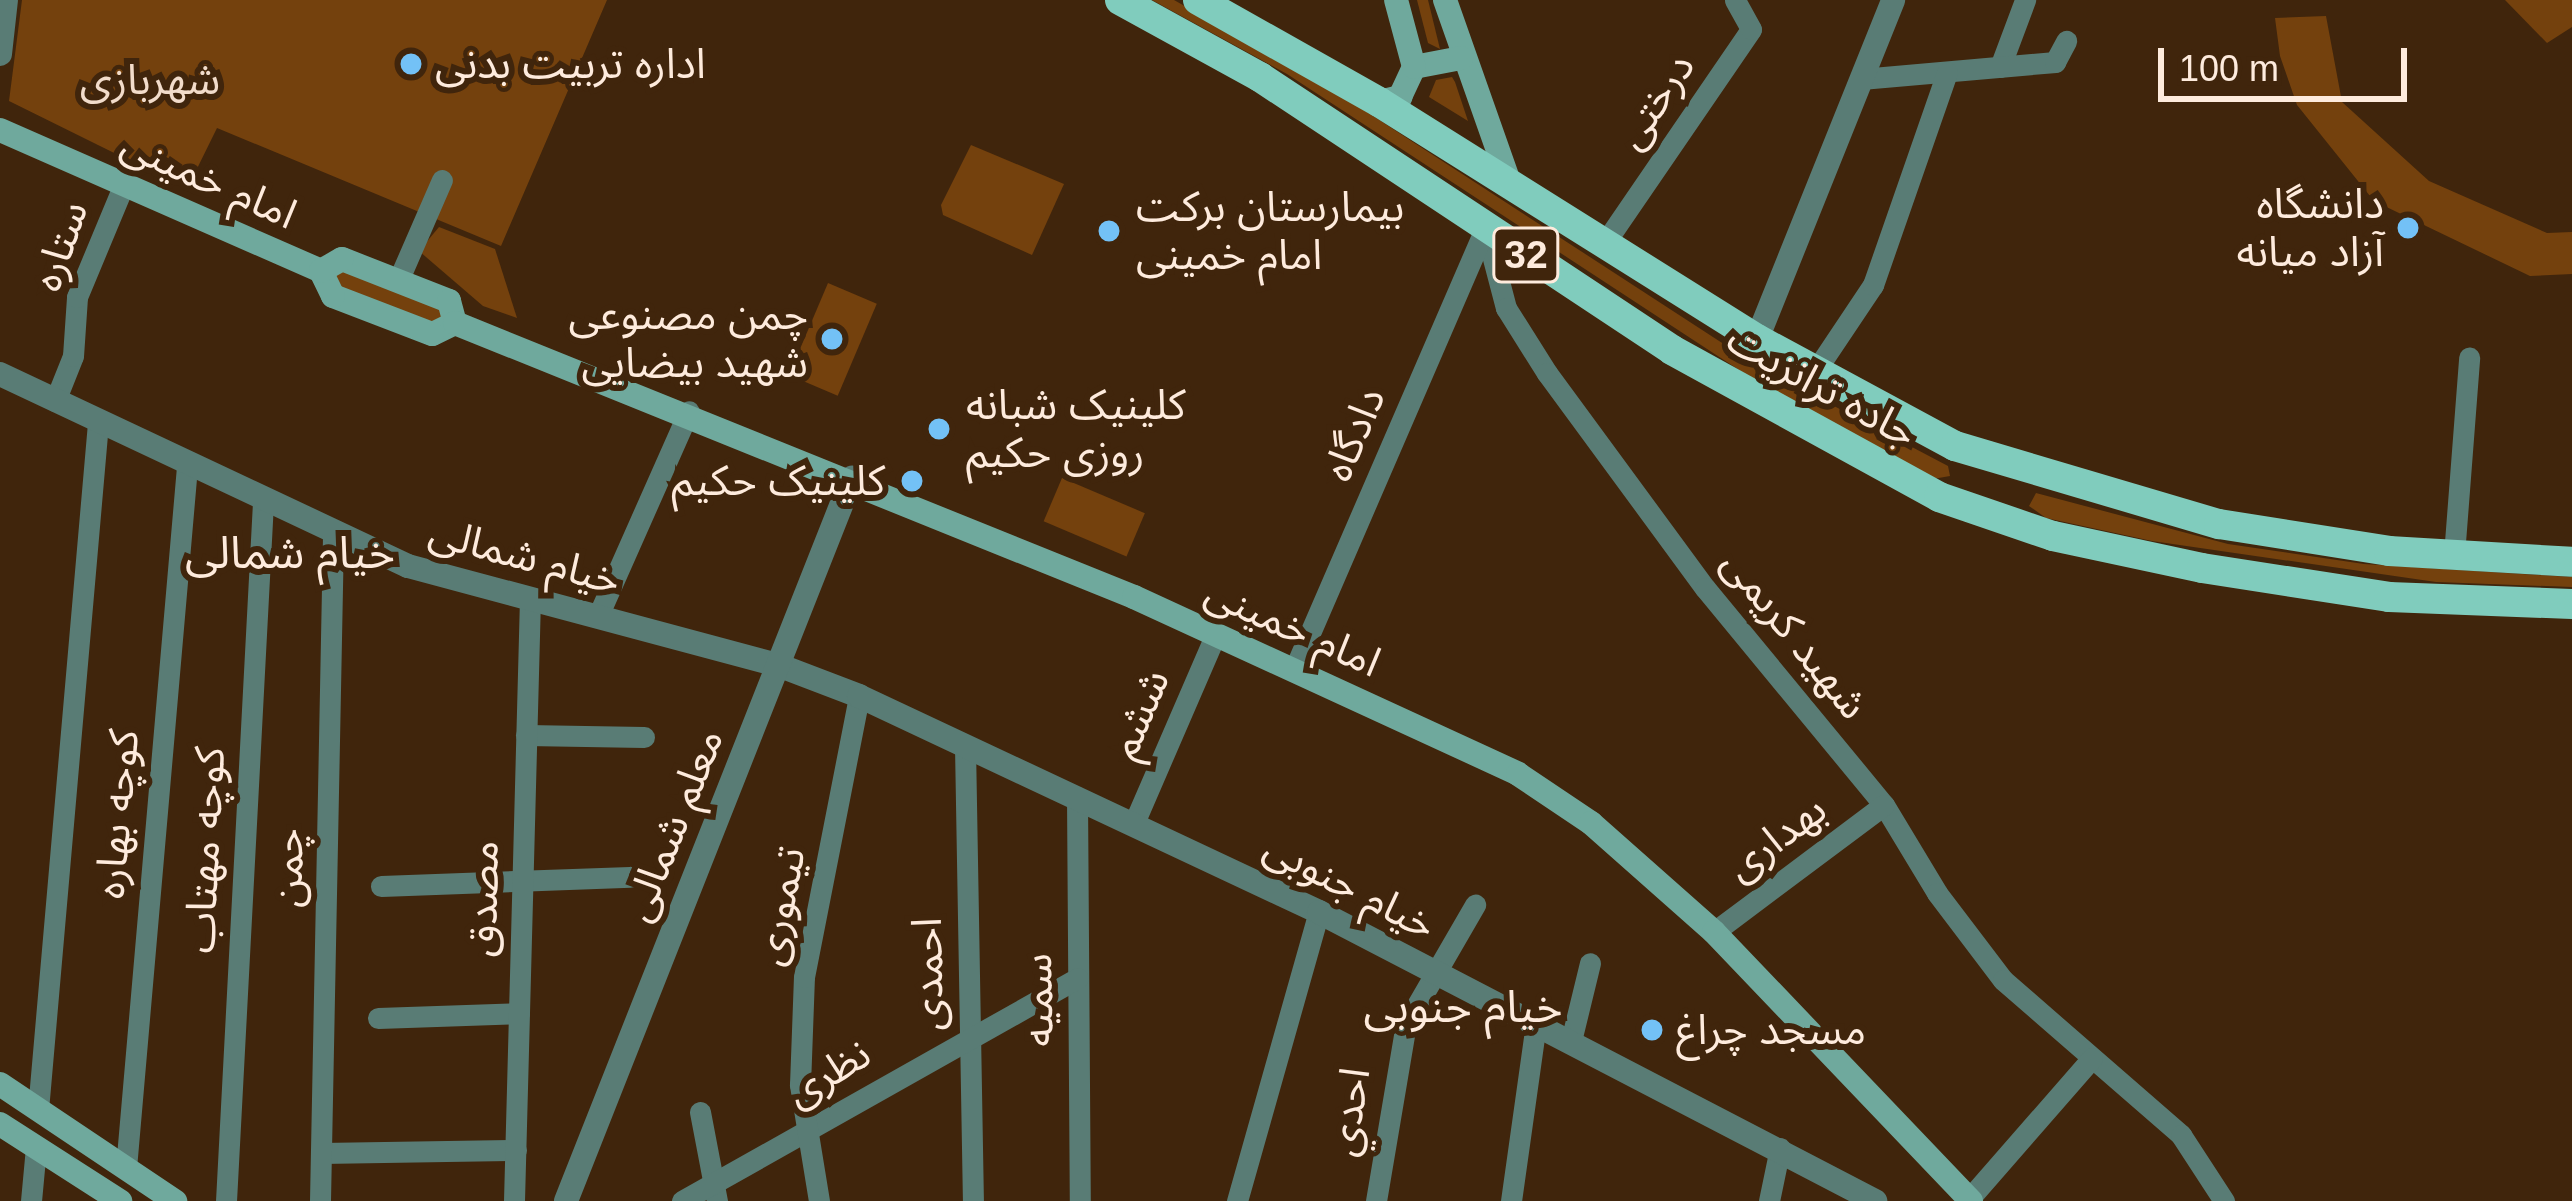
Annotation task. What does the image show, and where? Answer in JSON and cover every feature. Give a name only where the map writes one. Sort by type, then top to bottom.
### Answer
[{"type":"main road","name":"جاده ترانزیت","points":[[1120,0],[1260,77],[1672,350],[1939,496],[2053,536],[2389,597],[2572,604]]},
{"type":"main road","name":"جاده ترانزیت","points":[[1198,0],[1379,102],[1757,340],[1955,446],[2066,484],[2219,524],[2454,555],[2572,562]]},
{"type":"main road","points":[[1379,102],[1400,97],[1414,67],[1396,0]]},
{"type":"main road","points":[[1445,0],[1461,58],[1509,182]]},
{"type":"main road","points":[[1414,67],[1461,58]]},
{"type":"main road","name":"امام خمینی","points":[[0,130],[321,271]]},
{"type":"main road","points":[[342,259],[398,280],[449,301],[455,323],[432,334],[333,296],[321,271],[342,259]]},
{"type":"main road","name":"امام خمینی","points":[[455,323],[852,478],[1294,670],[1518,774],[1591,824],[1714,932],[1970,1200]]},
{"type":"main road","points":[[1939,496],[1964,476],[1955,446]]},
{"type":"main road","points":[[2053,536],[2023,516],[2019,502],[2032,487],[2066,484]]},
{"type":"main road","points":[[0,1084],[175,1201]]},
{"type":"main road","points":[[0,1124],[120,1201]]},
{"type":"street","points":[[0,54],[6,0]]},
{"type":"street","name":"درختی","points":[[1604,244],[1751,29],[1735,0]]},
{"type":"street","points":[[1757,340],[1893,0]]},
{"type":"street","points":[[2000,67],[2025,0]]},
{"type":"street","points":[[1861,80],[2055,62],[2066,41]]},
{"type":"street","points":[[1814,373],[1873,285],[1947,72]]},
{"type":"street","points":[[398,280],[442,179]]},
{"type":"street","name":"ستاره","points":[[55,401],[73,356],[77,297],[124,184]]},
{"type":"street","name":"دادگاه","points":[[1294,670],[1485,228]]},
{"type":"street","name":"شهید کریمی","points":[[1485,228],[1506,308],[1547,374],[1715,601],[1884,805],[1936,893],[2003,980],[2181,1135],[2224,1201]]},
{"type":"street","points":[[2454,555],[2469,358]]},
{"type":"street","name":"خیام شمالی","points":[[0,374],[333,537],[530,598],[778,665]]},
{"type":"street","points":[[598,616],[689,411]]},
{"type":"street","points":[[38,1110],[98,423]]},
{"type":"street","name":"کوچه بهاره","points":[[126,1168],[187,466]]},
{"type":"street","name":"معلم شمالی","points":[[566,1201],[852,478]]},
{"type":"street","name":"کوچه مهتاب","points":[[226,1201],[262,502]]},
{"type":"street","name":"چمن","points":[[320,1201],[333,537]]},
{"type":"street","name":"مصدق","points":[[514,1201],[530,598]]},
{"type":"street","name":"ششم","points":[[1134,823],[1215,636]]},
{"type":"street","name":"خیام جنوبی","points":[[778,665],[859,697],[1319,912],[1875,1201]]},
{"type":"street","name":"تیموری","points":[[819,1201],[806,1131],[804,977],[859,697]]},
{"type":"street","points":[[526,735],[644,736]]},
{"type":"street","name":"احمدی","points":[[965,746],[973,1201]]},
{"type":"street","name":"سميه","points":[[1077,797],[1080,1201]]},
{"type":"street","name":"بهداری","points":[[1714,932],[1884,805]]},
{"type":"street","points":[[381,886],[630,877]]},
{"type":"street","name":"احدي","points":[[1376,1201],[1406,1024],[1439,974],[1475,904]]},
{"type":"street","points":[[1237,1201],[1319,912]]},
{"type":"street","points":[[1571,1041],[1590,963]]},
{"type":"street","name":"نظری","points":[[682,1201],[716,1193],[806,1131],[968,1035],[1077,978]]},
{"type":"street","points":[[378,1018],[520,1013]]},
{"type":"street","points":[[1511,1201],[1536,1024]]},
{"type":"street","points":[[1970,1200],[2092,1058]]},
{"type":"street","points":[[700,1112],[716,1193]]},
{"type":"street","points":[[32,1201],[36,1147]]},
{"type":"street","points":[[1769,1201],[1780,1148]]},
{"type":"street","points":[[321,1153],[516,1150]]},
{"type":"green space","name":"اداره تربیت بدنی","points":[[22,0],[607,0],[501,246],[217,128],[187,189],[9,101]]},
{"type":"green space","points":[[1152,0],[1174,0],[1330,88],[1756,365],[1948,466],[1950,476],[1933,479],[1808,415],[1287,74]]},
{"type":"green space","points":[[1417,0],[1428,0],[1440,49],[1428,43]]},
{"type":"green space","points":[[2505,0],[2572,0],[2572,27],[2547,43]]},
{"type":"green space","points":[[2326,16],[2342,102],[2429,181],[2547,233],[2572,232],[2572,274],[2530,276],[2374,201],[2297,105],[2280,56],[2275,18]]},
{"type":"green space","points":[[1452,77],[1468,121],[1429,97],[1436,80]]},
{"type":"green space","points":[[971,145],[1064,184],[1032,255],[943,215],[941,205]]},
{"type":"green space","points":[[439,227],[495,249],[517,318],[483,306],[419,251]]},
{"type":"green space","points":[[332,265],[445,304],[444,327],[335,292]]},
{"type":"green space","name":"چمن مصنوعی شهید بیضایی","points":[[828,283],[877,304],[838,396],[789,375]]},
{"type":"green space","points":[[1062,478],[1145,513],[1126,556],[1044,521]]},
{"type":"green space","points":[[2036,493],[2228,544],[2364,564],[2572,577],[2572,587],[2436,582],[2152,541],[2046,518],[2029,506]]},
{"type":"place","name":"اداره تربیت بدنی","points":[[411,64]]},
{"type":"place","name":"دانشگاه آزاد میانه","points":[[2408,228]]},
{"type":"place","name":"بیمارستان برکت امام خمینی","points":[[1109,231]]},
{"type":"place","name":"چمن مصنوعی شهید بیضایی","points":[[832,339]]},
{"type":"place","name":"کلینیک شبانه روزی حکیم","points":[[939,429]]},
{"type":"place","name":"کلینیک حکیم","points":[[912,481]]},
{"type":"place","name":"مسجد چراغ","points":[[1652,1030]]},
{"type":"district","name":"خیام شمالی","points":[[290,553]]},
{"type":"district","name":"خیام جنوبی","points":[[1463,1007]]},
{"type":"park label","name":"شهربازی","points":[[150,80]]}]
